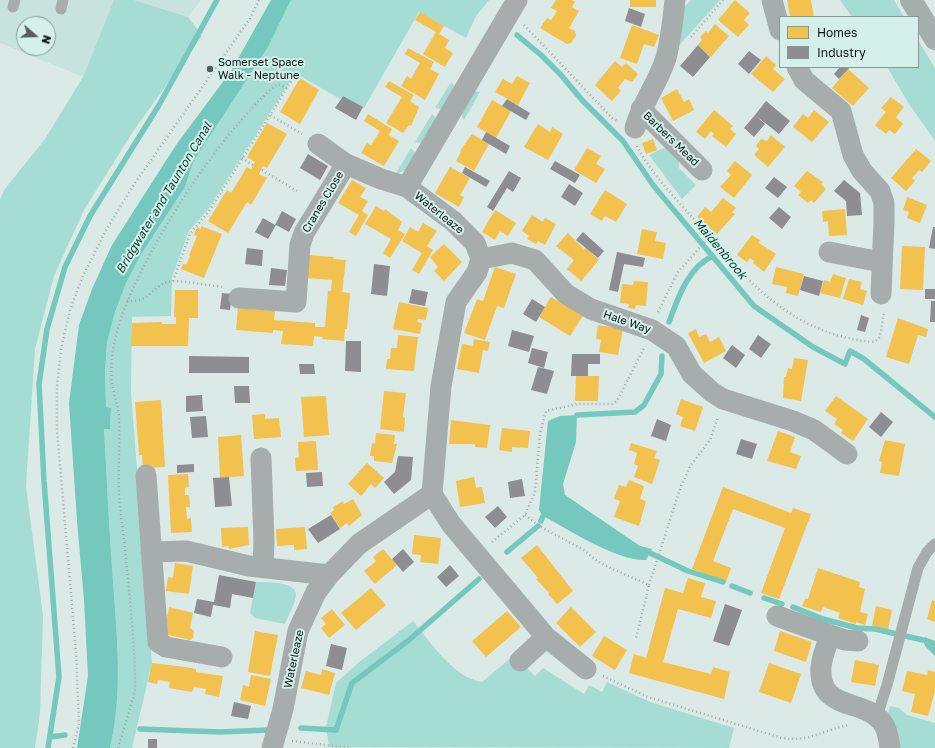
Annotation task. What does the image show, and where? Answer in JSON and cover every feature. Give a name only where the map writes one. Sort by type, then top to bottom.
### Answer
[{"type":"main road","points":[[911,0],[935,39]]},
{"type":"street","name":"Barbers Mead","points":[[675,0],[666,58],[638,119],[702,170]]},
{"type":"street","points":[[772,0],[779,26]]},
{"type":"street","name":"Waterleaze","points":[[481,259],[475,243],[453,221],[407,187],[518,10]]},
{"type":"street","points":[[798,68],[804,80],[841,111],[853,155],[862,171],[880,191],[884,203],[881,262],[883,299]]},
{"type":"street","name":"Cranes Close","points":[[318,144],[346,164],[381,179],[407,187]]},
{"type":"street","name":"Cranes Close","points":[[239,298],[296,302],[300,245],[304,233],[346,164]]},
{"type":"street","points":[[829,252],[881,262]]},
{"type":"street","name":"Hale Way","points":[[481,259],[512,253],[535,260],[566,294],[585,305],[652,330],[676,346],[692,374],[712,392],[723,399],[793,421],[814,430],[846,454]]},
{"type":"street","points":[[481,259],[477,272],[456,302],[441,386],[432,494],[451,524],[546,637],[586,669]]},
{"type":"street","points":[[261,458],[264,541],[263,567]]},
{"type":"street","points":[[146,475],[158,642],[166,647],[222,657]]},
{"type":"street","name":"Waterleaze","points":[[273,744],[283,710],[298,631],[316,592],[329,575],[359,544],[432,494]]},
{"type":"street","points":[[151,552],[186,551],[205,554],[230,563],[329,575]]},
{"type":"street","points":[[777,616],[846,640],[858,641]]},
{"type":"street","points":[[830,635],[821,666],[823,684],[828,693],[836,699],[877,716],[886,730],[890,748]]},
{"type":"street","points":[[520,661],[546,637]]},
{"type":"lane","points":[[877,716],[887,685],[918,568],[926,552],[935,544]]},
{"type":"path","points":[[73,748],[79,723],[76,651],[57,431],[57,387],[61,349],[70,310],[82,278],[106,230],[135,183],[249,20],[259,0]]},
{"type":"path","points":[[689,40],[723,0]]},
{"type":"path","points":[[518,10],[613,119],[638,119],[635,142],[640,153],[676,199],[761,293],[790,314],[836,336],[874,342],[880,338],[883,299]]},
{"type":"path","points":[[173,281],[190,234],[209,211],[293,78]]},
{"type":"path","points":[[118,748],[135,692],[135,677],[130,595],[119,494],[119,407],[113,388],[112,376],[112,358],[116,335],[127,301],[140,274],[174,215],[220,146],[260,99],[276,85],[287,88]]},
{"type":"path","points":[[270,115],[318,144]]},
{"type":"path","points":[[242,158],[254,165]]},
{"type":"path","points":[[262,170],[297,191]]},
{"type":"path","points":[[478,555],[502,532],[525,515],[535,492],[540,434],[546,411],[578,404],[612,404],[617,401],[652,330],[661,304],[678,272],[692,254],[709,237]]},
{"type":"path","points":[[127,301],[138,301],[148,297],[162,285],[173,281],[234,288],[239,298]]},
{"type":"path","points":[[636,638],[649,585],[682,486],[691,465],[710,440],[723,399]]},
{"type":"path","points":[[525,515],[541,526],[582,549],[608,567],[649,585]]},
{"type":"path","points":[[586,669],[648,697],[782,738],[798,740],[852,725]]},
{"type":"path","points":[[273,744],[350,748]]},
{"type":"shaded area","points":[[0,0],[114,0],[83,77],[32,56],[56,56],[56,16],[16,16],[16,50],[0,43]]},
{"type":"shaded area","points":[[134,0],[201,0],[188,17]]},
{"type":"green space","points":[[114,0],[134,0],[188,17],[202,36],[134,130],[84,210],[54,276],[35,349],[26,486],[43,616],[40,713],[35,748],[0,748],[0,200],[4,190],[45,139],[83,77]]},
{"type":"green space","points":[[291,0],[489,0],[476,16],[466,38],[419,12],[364,108],[343,96],[340,99],[297,74],[292,78],[209,208],[189,231],[172,277],[171,316],[132,317],[131,392],[152,663],[132,748],[110,748],[117,706],[118,665],[104,429],[110,429],[111,408],[106,407],[105,373],[107,343],[115,312],[126,283],[142,253],[185,187],[193,162],[268,47]]},
{"type":"green space","points":[[691,0],[720,0],[675,50],[683,8]]},
{"type":"green space","points":[[840,0],[894,0],[903,16],[851,16]]},
{"type":"green space","points":[[919,42],[935,68],[935,141],[909,104],[888,68],[919,68]]},
{"type":"green space","points":[[451,82],[456,88],[442,109],[435,108]]},
{"type":"green space","points":[[473,91],[480,92],[464,120],[460,113]]},
{"type":"green space","points":[[432,114],[437,120],[422,143],[415,142]]},
{"type":"green space","points":[[411,148],[416,154],[407,169],[395,175]]},
{"type":"green space","points":[[664,148],[676,155],[679,168],[696,185],[682,199],[649,155]]},
{"type":"green space","points":[[256,582],[285,584],[294,590],[296,594],[295,601],[285,624],[255,618],[250,613]]},
{"type":"green space","points":[[413,621],[443,658],[471,679],[482,682],[514,655],[535,676],[543,668],[584,694],[589,685],[602,692],[607,682],[650,702],[734,728],[729,748],[329,747],[326,727],[336,683],[358,663]]},
{"type":"green space","points":[[890,706],[899,708],[907,715],[935,723],[935,748],[897,748],[888,713]]},
{"type":"water","name":"Bridgwater and Taunton Canal","points":[[271,0],[291,0],[268,47],[193,162],[185,187],[142,253],[126,283],[115,312],[107,343],[105,373],[106,407],[111,408],[110,429],[104,429],[118,665],[117,707],[110,748],[77,748],[88,676],[84,600],[69,403],[79,325],[92,289],[112,245],[176,145],[231,71]]},
{"type":"water","points":[[577,415],[576,442],[563,484],[565,495],[640,546],[652,549],[646,560],[621,556],[593,544],[543,516],[539,510],[548,421],[560,416]]},
{"type":"water","points":[[925,637],[935,641],[935,656],[925,646],[923,640]]},
{"type":"building: Homes","points":[[556,0],[572,0],[575,2],[572,7],[579,11],[569,28],[575,31],[576,36],[571,43],[567,44],[540,28],[547,18],[551,20],[557,11],[551,8]]},
{"type":"building: Homes","points":[[630,0],[656,0],[656,7],[630,7]]},
{"type":"building: Homes","points":[[735,0],[750,13],[744,20],[749,25],[738,37],[718,20]]},
{"type":"building: Homes","points":[[787,0],[811,0],[814,16],[790,16]]},
{"type":"building: Homes","points":[[420,12],[444,26],[439,34],[449,40],[445,48],[453,53],[445,67],[423,54],[436,32],[415,20]]},
{"type":"building: Homes","points":[[715,24],[729,36],[711,57],[698,45],[702,40],[700,37],[706,31],[708,33]]},
{"type":"building: Homes","points":[[632,25],[659,35],[654,47],[644,44],[637,64],[620,58]]},
{"type":"building: Homes","points":[[408,48],[434,62],[430,69],[439,74],[425,100],[401,86],[407,76],[411,79],[420,63],[405,54]]},
{"type":"building: Homes","points":[[766,56],[776,65],[773,69],[785,79],[773,92],[751,74]]},
{"type":"building: Homes","points":[[615,61],[622,67],[626,63],[638,74],[632,82],[625,79],[618,88],[621,91],[612,101],[595,85]]},
{"type":"building: Homes","points":[[848,69],[869,88],[853,106],[832,88]]},
{"type":"building: Homes","points":[[517,76],[530,83],[518,105],[495,92],[503,79],[512,84]]},
{"type":"building: Homes","points":[[300,78],[319,90],[300,124],[280,112]]},
{"type":"building: Homes","points":[[389,81],[414,95],[410,101],[419,107],[411,126],[409,125],[403,133],[386,123],[402,97],[385,87]]},
{"type":"building: Homes","points":[[677,89],[684,102],[689,99],[694,110],[673,121],[661,98]]},
{"type":"building: Homes","points":[[891,97],[904,107],[896,117],[903,124],[895,134],[889,130],[886,134],[875,125],[886,112],[881,108]]},
{"type":"building: Homes","points":[[492,100],[511,111],[496,138],[477,127]]},
{"type":"building: Homes","points":[[714,110],[733,126],[730,129],[736,134],[726,147],[712,136],[714,134],[711,131],[705,139],[696,132]]},
{"type":"building: Homes","points":[[814,110],[829,122],[812,142],[793,127],[803,114],[808,118]]},
{"type":"building: Homes","points":[[368,114],[392,129],[389,135],[399,141],[384,166],[361,153],[367,143],[371,145],[380,131],[364,121]]},
{"type":"building: Homes","points":[[267,123],[287,134],[267,168],[263,166],[259,174],[267,178],[251,205],[247,202],[228,233],[208,221],[227,190],[231,193],[247,167],[251,169],[255,162],[247,157]]},
{"type":"building: Homes","points":[[538,124],[550,132],[552,127],[563,134],[548,160],[524,147]]},
{"type":"building: Homes","points":[[472,134],[489,144],[474,171],[456,161],[461,152],[460,151]]},
{"type":"building: Homes","points":[[771,135],[785,147],[768,167],[754,155],[759,149],[756,146],[761,139],[767,141]]},
{"type":"building: Homes","points":[[653,139],[657,150],[646,154],[642,143]]},
{"type":"building: Homes","points":[[587,148],[601,156],[596,164],[605,169],[596,183],[574,170]]},
{"type":"building: Homes","points":[[916,149],[931,161],[922,172],[919,170],[912,178],[915,181],[906,191],[891,178]]},
{"type":"building: Homes","points":[[735,161],[752,175],[734,198],[720,187],[731,175],[727,171]]},
{"type":"building: Homes","points":[[450,167],[470,178],[460,195],[464,197],[459,207],[435,193]]},
{"type":"building: Homes","points":[[807,171],[823,182],[821,184],[826,189],[814,203],[811,200],[808,203],[798,195],[801,192],[794,186]]},
{"type":"building: Homes","points":[[352,180],[366,188],[360,197],[368,201],[362,211],[368,215],[356,236],[349,232],[359,215],[338,203]]},
{"type":"building: Homes","points":[[605,190],[627,204],[616,222],[605,216],[602,221],[590,214]]},
{"type":"building: Homes","points":[[907,197],[927,205],[920,223],[907,218],[909,212],[903,210]]},
{"type":"building: Homes","points":[[723,198],[736,208],[732,212],[735,214],[717,234],[697,217],[705,207],[711,212]]},
{"type":"building: Homes","points":[[376,206],[384,211],[385,209],[402,222],[398,230],[405,234],[390,258],[383,253],[391,239],[365,224]]},
{"type":"building: Homes","points":[[845,209],[847,235],[829,236],[828,221],[823,222],[822,211]]},
{"type":"building: Homes","points":[[495,210],[516,223],[508,236],[500,231],[495,240],[482,232]]},
{"type":"building: Homes","points":[[532,215],[543,222],[545,218],[556,224],[545,245],[538,241],[536,244],[527,239],[529,236],[522,231]]},
{"type":"building: Homes","points":[[423,223],[437,231],[427,246],[433,250],[419,274],[412,270],[422,253],[402,241],[410,227],[418,232]]},
{"type":"building: Homes","points":[[201,226],[222,234],[204,278],[181,269],[183,264],[186,265],[190,256],[189,255],[197,236],[194,235],[197,227],[201,229]]},
{"type":"building: Homes","points":[[642,229],[657,232],[655,241],[666,243],[663,259],[637,254]]},
{"type":"building: Homes","points":[[568,233],[584,249],[586,248],[599,260],[581,281],[567,269],[574,260],[556,246]]},
{"type":"building: Homes","points":[[752,235],[760,240],[759,243],[776,254],[764,272],[753,263],[754,261],[750,258],[747,262],[737,255]]},
{"type":"building: Homes","points":[[444,244],[462,262],[444,281],[434,271],[438,267],[430,257]]},
{"type":"building: Homes","points":[[902,246],[925,247],[923,290],[900,289]]},
{"type":"building: Homes","points":[[308,255],[334,257],[333,259],[346,260],[342,292],[350,293],[347,329],[345,329],[344,341],[322,339],[323,337],[314,336],[313,346],[281,344],[283,331],[273,330],[273,333],[236,330],[238,308],[275,311],[274,320],[315,323],[315,327],[325,327],[328,291],[331,291],[332,280],[307,278]]},
{"type":"building: Homes","points":[[495,267],[516,274],[504,308],[497,306],[485,340],[464,333],[477,299],[483,301]]},
{"type":"building: Homes","points":[[776,267],[804,274],[798,296],[786,293],[787,287],[772,284]]},
{"type":"building: Homes","points":[[833,274],[846,278],[840,298],[820,293],[824,280],[830,282]]},
{"type":"building: Homes","points":[[849,279],[862,282],[860,289],[867,291],[863,305],[843,299]]},
{"type":"building: Homes","points":[[634,281],[648,282],[646,306],[636,305],[635,309],[628,308],[629,304],[620,303],[622,284],[633,285]]},
{"type":"building: Homes","points":[[175,290],[198,290],[198,318],[189,318],[188,346],[131,346],[132,323],[162,322],[162,324],[176,324],[176,317],[174,317]]},
{"type":"building: Homes","points":[[551,297],[583,316],[570,336],[539,317]]},
{"type":"building: Homes","points":[[399,302],[428,308],[426,320],[418,319],[417,322],[422,323],[420,334],[393,329]]},
{"type":"building: Homes","points":[[898,318],[928,329],[926,337],[918,335],[909,364],[886,357]]},
{"type":"building: Homes","points":[[598,325],[623,329],[618,355],[599,352],[601,340],[596,339]]},
{"type":"building: Homes","points":[[696,329],[699,337],[706,334],[710,342],[719,337],[726,351],[704,363],[688,333]]},
{"type":"building: Homes","points":[[398,335],[418,337],[414,371],[386,369],[387,359],[390,359],[391,348],[397,348]]},
{"type":"building: Homes","points":[[474,339],[490,342],[488,351],[483,350],[479,373],[457,369],[462,344],[473,346]]},
{"type":"building: Homes","points":[[794,358],[808,360],[801,401],[783,398],[784,377],[786,377],[788,368],[792,369]]},
{"type":"building: Homes","points":[[576,376],[599,376],[598,401],[575,401]]},
{"type":"building: Homes","points":[[384,391],[406,393],[403,417],[405,418],[404,432],[380,429]]},
{"type":"building: Homes","points":[[326,396],[329,435],[304,437],[301,397]]},
{"type":"building: Homes","points":[[836,396],[868,419],[853,441],[841,433],[843,430],[834,424],[837,419],[825,411]]},
{"type":"building: Homes","points":[[681,399],[703,407],[695,431],[680,426],[683,417],[676,414]]},
{"type":"building: Homes","points":[[161,400],[165,467],[143,468],[142,455],[139,455],[135,402]]},
{"type":"building: Homes","points":[[265,414],[265,419],[279,418],[281,437],[254,439],[252,415]]},
{"type":"building: Homes","points":[[451,420],[490,425],[487,448],[475,447],[475,444],[449,444]]},
{"type":"building: Homes","points":[[502,428],[530,431],[528,448],[512,447],[512,452],[499,450]]},
{"type":"building: Homes","points":[[778,431],[795,437],[790,452],[801,456],[796,469],[767,461]]},
{"type":"building: Homes","points":[[376,433],[395,435],[394,444],[397,444],[392,463],[374,461],[374,456],[370,456],[372,443],[375,444]]},
{"type":"building: Homes","points":[[241,435],[244,476],[220,478],[218,437]]},
{"type":"building: Homes","points":[[885,440],[905,444],[899,476],[880,473],[882,462],[879,461]]},
{"type":"building: Homes","points":[[316,441],[318,470],[296,471],[295,458],[299,457],[298,442]]},
{"type":"building: Homes","points":[[631,443],[657,451],[654,458],[660,460],[652,484],[634,477],[638,466],[634,464],[637,453],[629,450]]},
{"type":"building: Homes","points":[[367,463],[384,478],[375,488],[371,484],[361,496],[348,484]]},
{"type":"building: Homes","points":[[188,474],[189,487],[185,488],[185,495],[189,495],[190,507],[186,507],[187,519],[191,518],[192,532],[171,533],[168,475]]},
{"type":"building: Homes","points":[[474,477],[476,488],[482,487],[485,503],[460,507],[456,481]]},
{"type":"building: Homes","points":[[629,480],[644,486],[640,499],[646,501],[639,526],[614,517],[620,501],[614,499],[619,485],[626,487]]},
{"type":"building: Homes","points":[[723,487],[791,513],[793,508],[811,514],[779,599],[761,593],[785,528],[733,509],[713,561],[731,568],[726,582],[692,569]]},
{"type":"building: Homes","points":[[353,499],[362,515],[349,526],[347,523],[340,528],[330,513],[334,510],[333,507],[343,501],[344,504]]},
{"type":"building: Homes","points":[[248,527],[249,545],[229,549],[228,546],[222,547],[221,528]]},
{"type":"building: Homes","points":[[305,527],[307,549],[294,550],[294,545],[277,546],[276,529]]},
{"type":"building: Homes","points":[[414,535],[441,538],[438,564],[420,562],[421,555],[412,554]]},
{"type":"building: Homes","points":[[537,545],[573,591],[557,604],[521,558]]},
{"type":"building: Homes","points":[[383,549],[397,565],[375,584],[364,571],[376,561],[373,557]]},
{"type":"building: Homes","points":[[175,563],[193,566],[189,594],[166,591],[168,577],[173,578]]},
{"type":"building: Homes","points":[[818,568],[860,582],[859,587],[865,589],[860,612],[868,614],[865,625],[856,622],[856,624],[838,618],[840,613],[823,607],[821,612],[802,606],[805,599],[808,599]]},
{"type":"building: Homes","points":[[688,578],[705,583],[701,597],[716,601],[711,618],[678,609],[663,662],[711,674],[713,667],[730,672],[724,699],[629,673],[634,654],[646,658],[665,588],[683,593]]},
{"type":"building: Homes","points":[[371,588],[386,605],[356,630],[341,613]]},
{"type":"building: Homes","points":[[932,600],[935,601],[935,622],[927,619]]},
{"type":"building: Homes","points":[[876,606],[892,610],[888,630],[872,626]]},
{"type":"building: Homes","points":[[169,607],[193,613],[190,628],[194,631],[193,638],[190,640],[164,634]]},
{"type":"building: Homes","points":[[571,607],[596,632],[580,647],[556,623]]},
{"type":"building: Homes","points":[[332,609],[345,625],[329,638],[321,628],[326,624],[321,618]]},
{"type":"building: Homes","points":[[507,611],[521,627],[486,657],[472,641]]},
{"type":"building: Homes","points":[[255,631],[278,635],[270,676],[248,672]]},
{"type":"building: Homes","points":[[780,631],[812,642],[806,662],[774,651]]},
{"type":"building: Homes","points":[[604,636],[627,650],[615,670],[592,656]]},
{"type":"building: Homes","points":[[855,660],[879,665],[875,686],[851,682]]},
{"type":"building: Homes","points":[[152,663],[196,669],[196,672],[223,676],[219,697],[205,694],[206,689],[194,687],[192,692],[169,688],[170,682],[158,680],[157,684],[148,682]]},
{"type":"building: Homes","points":[[769,663],[801,674],[791,703],[759,692]]},
{"type":"building: Homes","points":[[322,669],[335,673],[329,695],[301,688],[306,671],[321,675]]},
{"type":"building: Homes","points":[[928,670],[935,672],[935,691],[928,716],[911,712],[915,694],[902,691],[907,671],[927,675]]},
{"type":"building: Homes","points":[[251,675],[271,679],[265,706],[240,700],[243,685],[249,687]]},
{"type":"building: Industry","points":[[629,8],[645,14],[641,27],[625,21]]},
{"type":"building: Industry","points":[[698,45],[710,57],[693,77],[680,66]]},
{"type":"building: Industry","points":[[749,51],[761,60],[749,74],[738,64]]},
{"type":"building: Industry","points":[[839,68],[849,68],[839,79],[834,74]]},
{"type":"building: Industry","points":[[343,96],[363,107],[356,120],[335,108]]},
{"type":"building: Industry","points":[[507,99],[530,113],[526,120],[502,106]]},
{"type":"building: Industry","points":[[766,101],[790,121],[779,134],[755,115]]},
{"type":"building: Industry","points":[[755,115],[765,124],[754,137],[744,128]]},
{"type":"building: Industry","points":[[486,132],[510,146],[506,154],[482,140]]},
{"type":"building: Industry","points":[[308,154],[328,166],[320,180],[300,168]]},
{"type":"building: Industry","points":[[555,161],[580,175],[575,183],[550,169]]},
{"type":"building: Industry","points":[[465,167],[490,181],[486,187],[462,173]]},
{"type":"building: Industry","points":[[509,171],[521,178],[513,192],[507,188],[493,211],[487,207]]},
{"type":"building: Industry","points":[[774,177],[787,187],[778,198],[765,188]]},
{"type":"building: Industry","points":[[844,180],[860,193],[862,215],[847,216],[846,201],[834,191]]},
{"type":"building: Industry","points":[[569,184],[583,193],[575,206],[561,197]]},
{"type":"building: Industry","points":[[779,207],[791,217],[782,229],[769,218]]},
{"type":"building: Industry","points":[[282,211],[296,219],[289,232],[276,225],[268,239],[255,232],[263,218],[275,225]]},
{"type":"building: Industry","points":[[933,227],[935,227],[935,249],[929,248]]},
{"type":"building: Industry","points":[[583,232],[604,251],[598,258],[576,240]]},
{"type":"building: Industry","points":[[247,248],[263,250],[262,266],[245,264]]},
{"type":"building: Industry","points":[[617,252],[645,258],[643,267],[624,264],[618,292],[609,290]]},
{"type":"building: Industry","points":[[374,264],[390,266],[387,296],[371,294]]},
{"type":"building: Industry","points":[[271,268],[287,270],[285,286],[269,285]]},
{"type":"building: Industry","points":[[804,276],[823,281],[819,296],[800,290]]},
{"type":"building: Industry","points":[[412,289],[428,292],[425,306],[409,303]]},
{"type":"building: Industry","points":[[925,289],[935,289],[935,299],[925,299]]},
{"type":"building: Industry","points":[[222,293],[232,294],[230,310],[220,309]]},
{"type":"building: Industry","points":[[532,299],[545,307],[536,322],[523,314]]},
{"type":"building: Industry","points":[[931,301],[935,301],[935,322],[930,322]]},
{"type":"building: Industry","points":[[861,315],[869,318],[865,332],[857,330]]},
{"type":"building: Industry","points":[[512,330],[534,336],[529,352],[508,346]]},
{"type":"building: Industry","points":[[758,335],[771,344],[761,358],[749,349]]},
{"type":"building: Industry","points":[[346,341],[361,341],[361,372],[345,371]]},
{"type":"building: Industry","points":[[732,345],[745,355],[736,368],[723,358]]},
{"type":"building: Industry","points":[[532,348],[548,352],[544,368],[528,363]]},
{"type":"building: Industry","points":[[572,354],[600,354],[600,364],[588,364],[588,376],[571,376]]},
{"type":"building: Industry","points":[[189,356],[249,357],[249,373],[189,373]]},
{"type":"building: Industry","points":[[299,364],[314,364],[315,374],[300,374]]},
{"type":"building: Industry","points":[[538,367],[554,371],[547,394],[531,390]]},
{"type":"building: Industry","points":[[234,386],[249,386],[250,403],[235,403]]},
{"type":"building: Industry","points":[[202,395],[203,411],[186,412],[186,396]]},
{"type":"building: Industry","points":[[881,412],[893,422],[881,437],[869,427]]},
{"type":"building: Industry","points":[[206,416],[208,437],[192,438],[190,417]]},
{"type":"building: Industry","points":[[657,419],[671,425],[666,441],[651,436]]},
{"type":"building: Industry","points":[[741,439],[757,444],[752,459],[736,454]]},
{"type":"building: Industry","points":[[398,456],[413,457],[411,480],[394,494],[384,482],[395,472]]},
{"type":"building: Industry","points":[[194,464],[194,472],[177,473],[177,465]]},
{"type":"building: Industry","points":[[322,472],[323,486],[307,487],[306,473]]},
{"type":"building: Industry","points":[[229,477],[232,506],[215,507],[213,478]]},
{"type":"building: Industry","points":[[522,479],[525,496],[510,498],[508,482]]},
{"type":"building: Industry","points":[[498,506],[507,517],[495,528],[485,517]]},
{"type":"building: Industry","points":[[331,515],[340,529],[318,543],[308,529]]},
{"type":"building: Industry","points":[[403,549],[414,562],[403,572],[392,559]]},
{"type":"building: Industry","points":[[450,565],[459,576],[446,587],[437,577]]},
{"type":"building: Industry","points":[[219,575],[256,582],[253,598],[232,594],[230,608],[213,605],[211,617],[194,613],[197,599],[214,602]]},
{"type":"building: Industry","points":[[725,604],[742,610],[729,646],[713,641]]},
{"type":"building: Industry","points":[[331,644],[347,648],[342,670],[326,666]]},
{"type":"building: Industry","points":[[234,702],[251,706],[248,719],[231,716]]},
{"type":"building: Industry","points":[[148,739],[157,739],[157,748],[148,748]]},
{"type":"waterway","points":[[48,748],[59,677],[44,481],[39,384],[47,329],[65,267],[90,216],[159,105],[217,0]]},
{"type":"waterway","name":"Maidenbrook","points":[[517,35],[541,55],[561,75],[582,100],[623,141],[653,185],[754,306],[813,347],[845,364],[850,351],[864,359],[935,417]]},
{"type":"waterway","points":[[669,322],[680,293],[690,275],[704,261],[713,256]]},
{"type":"waterway","points":[[577,415],[635,412],[644,405],[661,374],[662,356]]},
{"type":"waterway","points":[[541,521],[543,516]]},
{"type":"waterway","points":[[507,552],[538,526]]},
{"type":"waterway","points":[[650,553],[688,571],[723,582]]},
{"type":"waterway","points":[[301,728],[336,730],[352,683],[409,640],[479,579]]},
{"type":"waterway","points":[[732,586],[750,593]]},
{"type":"waterway","points":[[764,598],[782,604]]},
{"type":"waterway","points":[[793,607],[823,619],[857,628],[875,629],[923,640]]},
{"type":"waterway","points":[[140,729],[220,732],[267,730]]},
{"type":"waterway","points":[[50,737],[65,735]]},
{"type":"place","name":"Somerset Space Walk - Neptune","points":[[210,69]]}]
